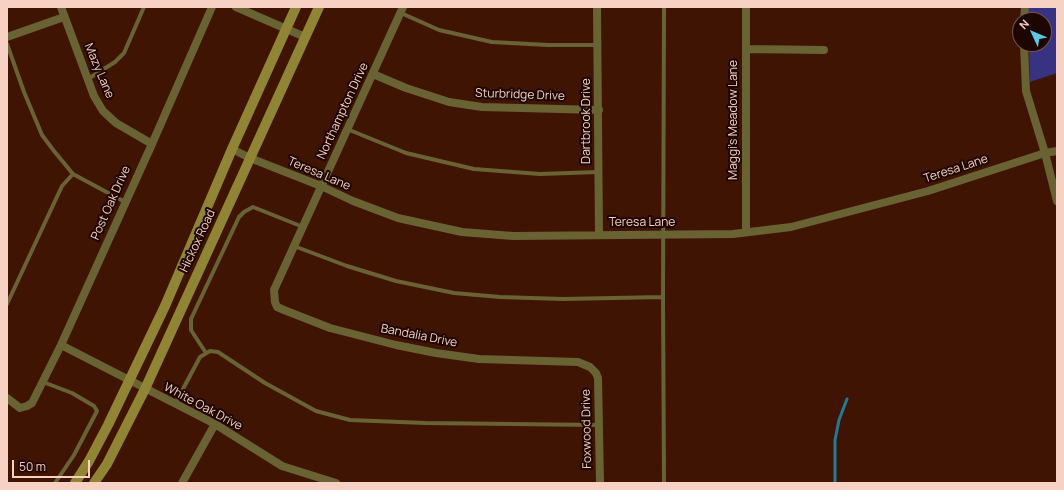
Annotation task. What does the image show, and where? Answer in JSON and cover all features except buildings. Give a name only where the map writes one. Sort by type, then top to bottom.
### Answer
[{"type":"street","name":"Mazy Lane","points":[[61,7],[94,96],[103,110],[116,123],[152,144]]},
{"type":"street","name":"Post Oak Drive","points":[[7,398],[20,408],[28,406],[32,403],[61,345],[212,7]]},
{"type":"street","points":[[236,7],[305,37]]},
{"type":"street","name":"Hickox Road","points":[[75,483],[89,461],[165,306],[232,149],[296,7]]},
{"type":"street","name":"Hickox Road","points":[[94,483],[106,464],[145,389],[319,7]]},
{"type":"street","name":"Dartbrook Drive","points":[[597,7],[599,234]]},
{"type":"street","name":"Maggi's Meadow Lane","points":[[746,7],[746,232]]},
{"type":"street","name":"Northampton Drive","points":[[274,290],[402,10]]},
{"type":"street","points":[[7,38],[64,17]]},
{"type":"street","points":[[746,49],[824,50]]},
{"type":"street","points":[[1024,52],[1026,91],[1045,153],[1057,200]]},
{"type":"street","name":"Sturbridge Drive","points":[[373,74],[406,88],[449,102],[482,107],[599,110]]},
{"type":"street","name":"Teresa Lane","points":[[232,149],[353,201],[398,218],[462,232],[513,236],[599,234],[664,235],[746,232],[791,227],[928,191],[1045,153],[1057,151]]},
{"type":"street","name":"Bandalia Drive","points":[[274,290],[275,302],[277,306],[284,310],[330,328],[396,345],[436,353],[479,359],[578,362]]},
{"type":"street","name":"White Oak Drive","points":[[61,345],[215,424],[282,466],[336,483]]},
{"type":"street","name":"Foxwood Drive","points":[[578,362],[590,367],[596,373],[598,378],[600,483]]},
{"type":"street","points":[[185,482],[215,424]]},
{"type":"lane","points":[[88,80],[115,62],[124,53],[144,7]]},
{"type":"lane","points":[[664,7],[664,483]]},
{"type":"lane","points":[[402,10],[439,30],[492,42],[548,45],[598,45]]},
{"type":"lane","points":[[7,44],[24,92],[42,135],[54,152],[73,174],[125,202]]},
{"type":"lane","points":[[347,129],[406,153],[474,169],[540,174],[599,172]]},
{"type":"lane","points":[[7,304],[62,186],[73,174]]},
{"type":"lane","points":[[206,353],[191,330],[190,319],[239,217],[253,207],[303,227]]},
{"type":"lane","points":[[294,246],[347,266],[396,281],[454,293],[500,297],[563,299],[663,297]]},
{"type":"lane","points":[[175,404],[200,357],[210,351],[218,352],[265,383],[316,411],[350,420],[425,423],[599,425]]},
{"type":"lane","points":[[43,382],[72,393],[94,406],[97,411],[74,455],[54,483]]},
{"type":"shaded area","points":[[1027,7],[1057,7],[1057,73],[1030,82],[1029,52],[1052,52],[1052,12],[1027,12]]},
{"type":"waterway","points":[[835,483],[835,440],[839,420],[847,399]]}]
